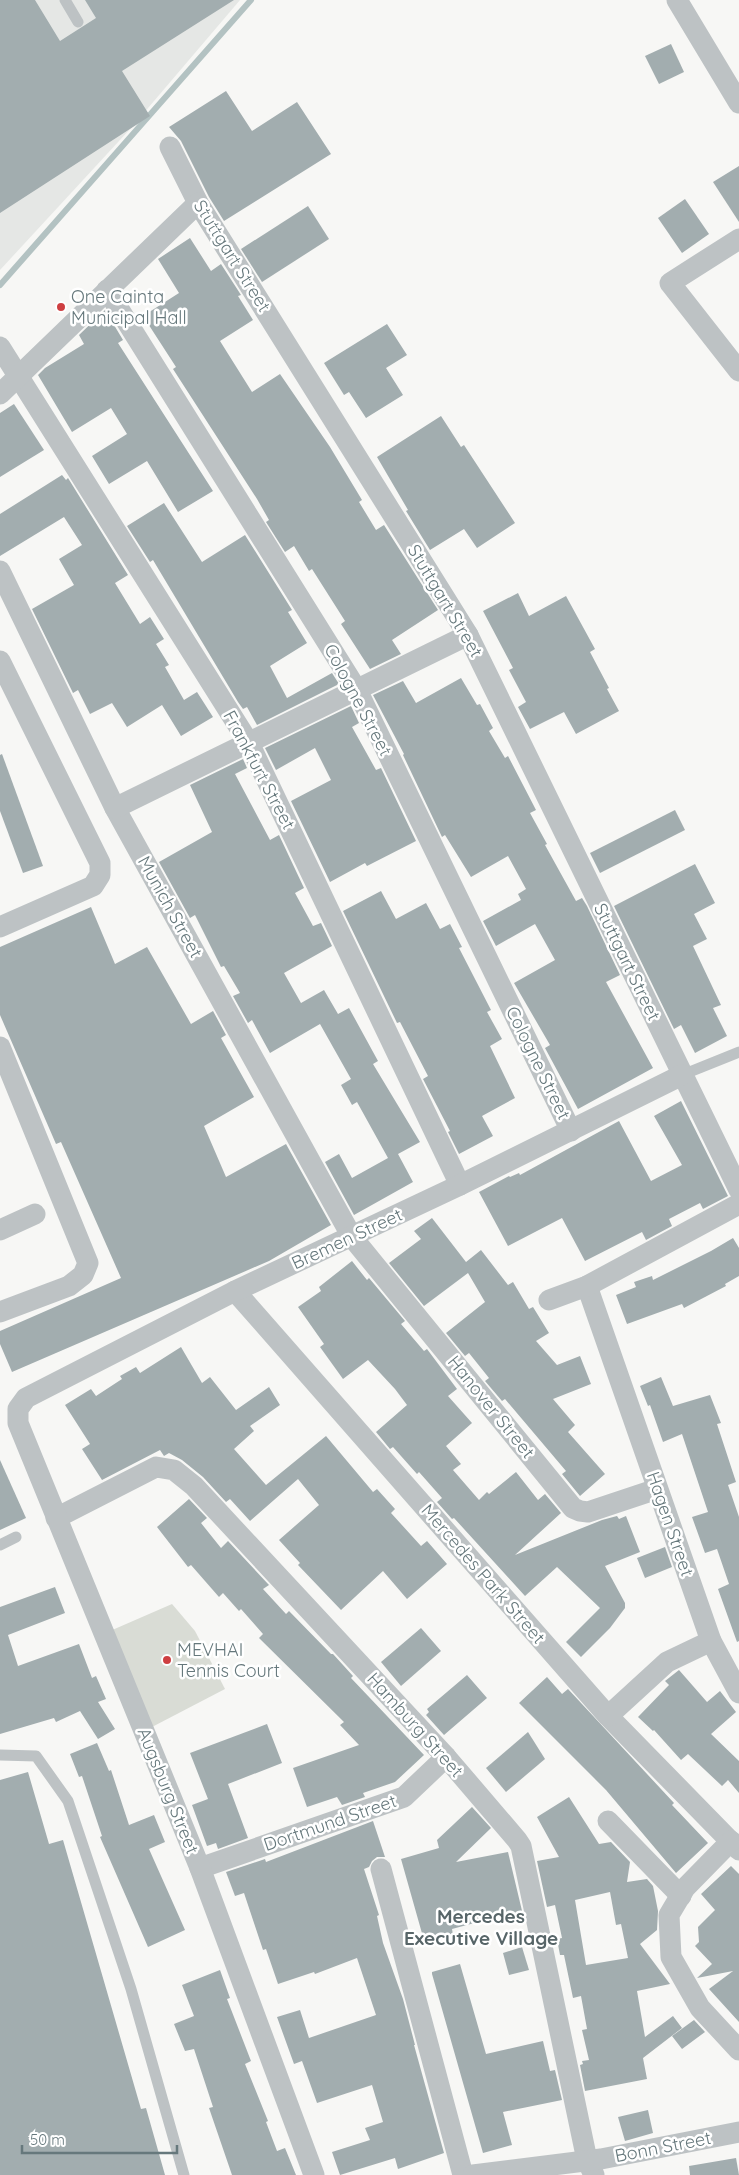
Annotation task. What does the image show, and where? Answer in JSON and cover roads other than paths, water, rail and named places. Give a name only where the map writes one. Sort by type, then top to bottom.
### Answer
[{"type":"street","points":[[677,0],[737,97]]},
{"type":"street","name":"Stuttgart Street","points":[[170,147],[198,203],[468,635],[682,1075]]},
{"type":"street","points":[[0,394],[198,203]]},
{"type":"street","points":[[739,238],[670,283],[739,371]]},
{"type":"street","name":"Cologne Street","points":[[107,290],[357,690],[571,1131]]},
{"type":"street","name":"Frankfurt Street","points":[[0,347],[249,743],[460,1185]]},
{"type":"street","name":"Munich Street","points":[[0,571],[115,808],[352,1237]]},
{"type":"street","points":[[115,808],[468,635]]},
{"type":"street","points":[[0,661],[100,863],[100,875],[93,886],[0,927]]},
{"type":"street","points":[[0,1047],[88,1263],[82,1275],[69,1286],[0,1312]]},
{"type":"street","points":[[682,1075],[739,1190]]},
{"type":"street","name":"Bremen Street","points":[[18,1409],[26,1398],[234,1290],[352,1237],[682,1075]]},
{"type":"street","points":[[550,1300],[587,1286],[739,1204]]},
{"type":"street","points":[[0,1230],[35,1214]]},
{"type":"street","name":"Hanover Street","points":[[352,1237],[573,1508],[580,1512],[588,1512],[657,1489]]},
{"type":"street","name":"Hagen Street","points":[[587,1286],[711,1641],[739,1693]]},
{"type":"street","name":"Mercedes Park Street","points":[[234,1290],[608,1716],[735,1846]]},
{"type":"street","name":"Augsburg Street","points":[[18,1409],[18,1423],[200,1868],[314,2175]]},
{"type":"street","name":"Hamburg Street","points":[[56,1518],[156,1466],[174,1470],[194,1486],[446,1756],[521,1846],[591,2168]]},
{"type":"street","points":[[608,1716],[667,1662],[711,1641]]},
{"type":"street","name":"Dortmund Street","points":[[200,1868],[404,1797],[446,1756]]},
{"type":"street","points":[[608,1821],[681,1896]]},
{"type":"street","points":[[735,1846],[685,1888],[669,1915],[671,1957],[700,2008],[739,2050]]},
{"type":"street","points":[[381,1869],[463,2175]]},
{"type":"street","name":"Bonn Street","points":[[473,2175],[591,2168],[739,2132]]},
{"type":"lane","points":[[65,0],[78,22]]},
{"type":"lane","points":[[682,1075],[739,1052]]},
{"type":"lane","points":[[0,1545],[16,1537]]},
{"type":"lane","points":[[0,1755],[36,1756],[68,1801],[131,1989],[184,2175]]},
{"type":"waterway","points":[[0,285],[251,0]]},
{"type":"place","name":"One Cainta Municipal Hall","points":[[61,307]]},
{"type":"place","name":"MEVHAI Tennis Court","points":[[167,1660]]},
{"type":"district","name":"Mercedes Executive Village","points":[[481,1927]]}]
